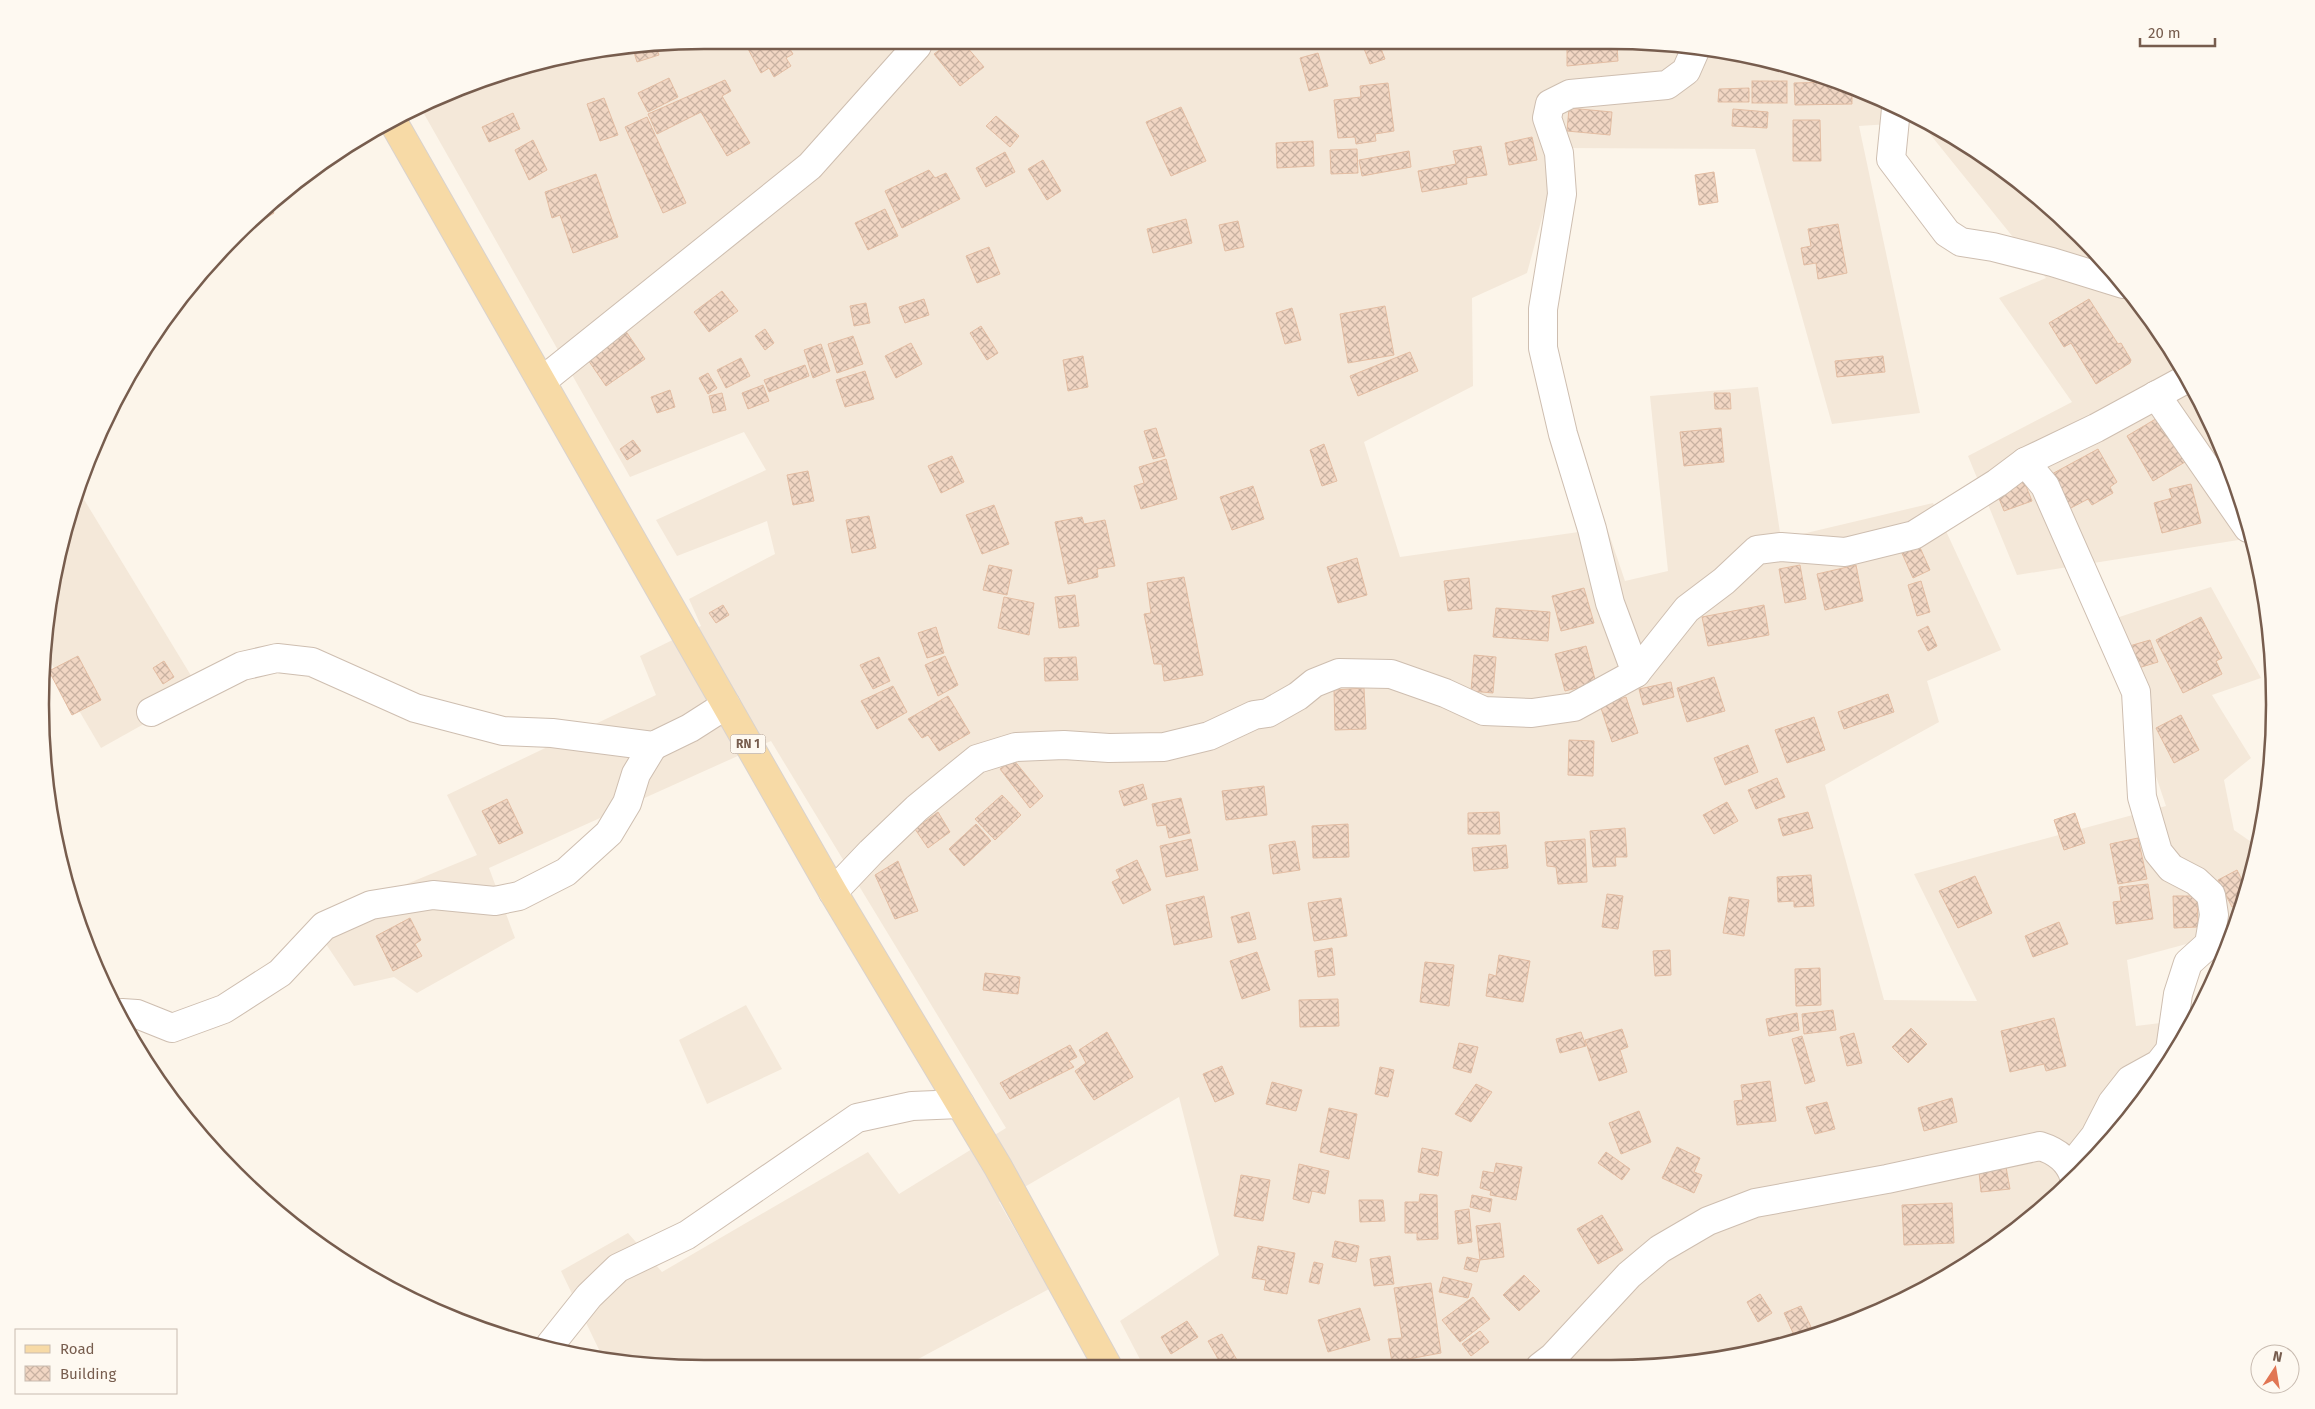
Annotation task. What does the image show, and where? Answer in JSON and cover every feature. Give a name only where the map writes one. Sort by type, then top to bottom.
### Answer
[{"type":"main road","name":"RN 1","points":[[396,126],[833,892],[998,1167],[1104,1360]]},
{"type":"street","points":[[542,381],[810,166],[914,49]]},
{"type":"street","points":[[1636,673],[1610,604],[1592,529],[1563,434],[1543,348],[1543,309],[1562,194],[1559,153],[1547,118],[1550,104],[1570,94],[1667,85],[1686,71],[1694,54]]},
{"type":"street","points":[[1896,114],[1891,159],[1947,233],[1962,242],[1993,247],[2052,262],[2111,280]]},
{"type":"street","points":[[833,892],[870,852],[917,808],[977,759],[1016,747],[1064,745],[1109,748],[1164,747],[1208,736],[1254,715],[1268,712],[1298,696],[1314,683],[1339,673],[1391,674],[1445,693],[1484,711],[1532,713],[1574,707],[1636,673],[1687,609],[1724,581],[1757,550],[1781,547],[1845,552],[1914,536],[1997,483],[2025,462],[2096,428],[2181,382]]},
{"type":"street","points":[[2156,395],[2237,511]]},
{"type":"street","points":[[2025,462],[2044,486],[2136,692],[2142,797],[2158,852],[2171,868],[2196,881],[2211,895],[2214,915],[2209,944],[2188,963],[2178,994],[2171,1044]]},
{"type":"street","points":[[151,712],[242,666],[277,658],[312,662],[415,708],[503,731],[552,733],[653,746]]},
{"type":"street","points":[[126,1013],[137,1014],[172,1028],[224,1009],[280,973],[324,926],[371,905],[433,895],[495,901],[519,896],[566,872],[609,833],[627,803],[636,774],[653,746],[690,728],[726,705]]},
{"type":"street","points":[[2079,1163],[2096,1136],[2112,1103],[2130,1080],[2159,1064]]},
{"type":"street","points":[[552,1342],[589,1296],[618,1268],[687,1234],[857,1118],[912,1106],[960,1104]]},
{"type":"street","points":[[1549,1360],[1629,1275],[1660,1249],[1708,1221],[1755,1203],[2040,1146],[2054,1151],[2072,1170]]},
{"type":"shaded area","points":[[1610,49],[1696,54],[1738,61],[1780,71],[1821,84],[1861,99],[1912,122],[1859,126],[1920,413],[1832,424],[1755,149],[1561,148],[1527,273],[1472,298],[1473,386],[1364,442],[1400,557],[1607,528],[1625,581],[1668,571],[1650,396],[1758,387],[1781,539],[1933,503],[2001,650],[1927,681],[1939,722],[1825,785],[1884,1000],[1977,1001],[1914,874],[2166,806],[2104,622],[2211,587],[2261,678],[2212,695],[2251,758],[2224,780],[2234,830],[2252,842],[2244,874],[2224,934],[2127,960],[2136,1026],[2185,1020],[2156,1069],[2131,1104],[2125,1111],[2106,1117],[2108,1132],[2104,1137],[2043,1198],[1975,1250],[1901,1293],[1821,1325],[1780,1338],[1696,1355],[1653,1359],[1140,1360],[1120,1321],[1219,1255],[1179,1097],[999,1202],[1049,1289],[916,1360],[662,1359],[600,1352],[561,1271],[628,1233],[662,1272],[868,1152],[899,1194],[1006,1128],[771,741],[489,868],[515,938],[417,993],[394,977],[354,986],[312,923],[477,855],[447,795],[656,695],[640,656],[701,626],[689,599],[775,554],[767,521],[677,556],[656,520],[766,470],[744,432],[630,477],[423,112],[494,84],[535,71],[619,54],[662,50]]},
{"type":"shaded area","points":[[1927,131],[1975,159],[2043,211],[2104,272],[2131,305],[2156,340],[2199,414],[2231,494],[2245,539],[2017,575],[1968,456],[2072,402],[1999,298],[2046,278]]},
{"type":"shaded area","points":[[83,498],[201,692],[101,748],[50,661],[54,619],[61,577],[71,535]]},
{"type":"shaded area","points":[[746,1005],[782,1069],[707,1104],[679,1040]]},
{"type":"building","points":[[748,49],[790,49],[793,54],[786,58],[791,66],[774,77],[769,68],[761,73]]},
{"type":"building","points":[[941,49],[969,49],[984,67],[960,86],[934,54]]},
{"type":"building","points":[[1364,49],[1381,49],[1385,59],[1370,64]]},
{"type":"building","points":[[1567,49],[1617,49],[1618,61],[1567,66]]},
{"type":"building","points":[[657,50],[659,55],[637,62],[634,53]]},
{"type":"building","points":[[1318,53],[1328,86],[1309,91],[1300,58]]},
{"type":"building","points":[[669,78],[678,97],[648,112],[638,93]]},
{"type":"building","points":[[725,80],[731,91],[722,96],[750,143],[727,156],[701,112],[657,134],[648,114]]},
{"type":"building","points":[[1752,81],[1787,81],[1787,103],[1752,103]]},
{"type":"building","points":[[1388,83],[1394,131],[1375,134],[1376,141],[1356,144],[1355,137],[1338,138],[1334,100],[1361,97],[1360,86]]},
{"type":"building","points":[[1794,83],[1821,84],[1852,96],[1852,104],[1795,105]]},
{"type":"building","points":[[1749,88],[1749,102],[1718,102],[1719,89]]},
{"type":"building","points":[[604,98],[618,135],[600,141],[587,104]]},
{"type":"building","points":[[1181,107],[1206,161],[1171,176],[1146,122]]},
{"type":"building","points":[[1569,108],[1612,112],[1610,135],[1567,131]]},
{"type":"building","points":[[1733,109],[1768,112],[1767,128],[1732,126]]},
{"type":"building","points":[[513,113],[520,129],[489,142],[482,127]]},
{"type":"building","points":[[996,116],[1019,136],[1010,147],[986,126]]},
{"type":"building","points":[[647,117],[686,203],[663,213],[625,127]]},
{"type":"building","points":[[1793,120],[1820,120],[1821,161],[1793,161]]},
{"type":"building","points":[[1532,137],[1537,160],[1509,165],[1505,143]]},
{"type":"building","points":[[533,140],[547,170],[529,180],[515,150]]},
{"type":"building","points":[[1313,141],[1314,166],[1277,168],[1276,143]]},
{"type":"building","points":[[1481,146],[1487,175],[1466,178],[1467,184],[1422,192],[1418,171],[1456,164],[1453,151]]},
{"type":"building","points":[[1357,149],[1358,173],[1331,174],[1330,150]]},
{"type":"building","points":[[1409,151],[1411,167],[1362,176],[1359,160]]},
{"type":"building","points":[[1005,152],[1015,172],[986,187],[976,168]]},
{"type":"building","points":[[1043,160],[1061,191],[1047,200],[1028,169]]},
{"type":"building","points":[[929,170],[935,178],[946,173],[960,199],[902,228],[885,191]]},
{"type":"building","points":[[1714,172],[1718,202],[1699,205],[1695,175]]},
{"type":"building","points":[[596,174],[618,237],[573,253],[560,215],[552,218],[545,192]]},
{"type":"building","points":[[885,209],[898,236],[868,250],[855,223]]},
{"type":"building","points":[[272,211],[274,213],[262,221]]},
{"type":"building","points":[[1186,219],[1192,243],[1153,253],[1147,229]]},
{"type":"building","points":[[1238,221],[1244,247],[1225,251],[1219,225]]},
{"type":"building","points":[[1838,224],[1847,273],[1818,279],[1816,263],[1804,265],[1801,248],[1811,246],[1808,229]]},
{"type":"building","points":[[989,247],[1000,274],[977,283],[966,256]]},
{"type":"building","points":[[722,291],[738,311],[709,332],[694,312]]},
{"type":"building","points":[[924,299],[929,315],[905,323],[899,307]]},
{"type":"building","points":[[2089,299],[2118,344],[2121,343],[2131,360],[2130,363],[2096,384],[2071,343],[2064,347],[2049,323]]},
{"type":"building","points":[[866,303],[870,323],[854,326],[850,306]]},
{"type":"building","points":[[1385,306],[1394,355],[1348,363],[1340,314]]},
{"type":"building","points":[[1292,308],[1301,340],[1285,344],[1276,313]]},
{"type":"building","points":[[981,326],[998,353],[987,360],[970,333]]},
{"type":"building","points":[[765,329],[774,343],[765,350],[755,336]]},
{"type":"building","points":[[625,330],[645,359],[606,386],[586,357]]},
{"type":"building","points":[[853,336],[863,364],[837,373],[828,344]]},
{"type":"building","points":[[911,343],[922,364],[896,378],[885,356]]},
{"type":"building","points":[[821,344],[830,371],[813,378],[804,350]]},
{"type":"building","points":[[1410,352],[1418,371],[1358,396],[1350,376]]},
{"type":"building","points":[[1083,356],[1088,387],[1068,391],[1063,360]]},
{"type":"building","points":[[1883,356],[1885,372],[1837,377],[1835,361]]},
{"type":"building","points":[[741,358],[750,376],[726,388],[717,370]]},
{"type":"building","points":[[805,365],[809,376],[769,392],[764,380]]},
{"type":"building","points":[[865,371],[874,399],[845,407],[836,380]]},
{"type":"building","points":[[708,373],[717,388],[708,394],[699,378]]},
{"type":"building","points":[[763,385],[769,401],[748,409],[742,393]]},
{"type":"building","points":[[670,390],[675,407],[657,413],[651,397]]},
{"type":"building","points":[[722,393],[726,410],[713,413],[709,396]]},
{"type":"building","points":[[1714,393],[1730,393],[1731,409],[1715,409]]},
{"type":"building","points":[[2159,417],[2185,462],[2153,481],[2127,436]]},
{"type":"building","points":[[1156,428],[1165,456],[1153,459],[1144,431]]},
{"type":"building","points":[[1721,428],[1724,462],[1684,466],[1680,432]]},
{"type":"building","points":[[633,440],[641,451],[627,460],[620,449]]},
{"type":"building","points":[[1324,444],[1337,481],[1322,486],[1310,450]]},
{"type":"building","points":[[2098,449],[2117,482],[2110,487],[2113,493],[2092,505],[2088,499],[2069,509],[2050,475]]},
{"type":"building","points":[[952,456],[964,482],[941,493],[928,466]]},
{"type":"building","points":[[1166,459],[1177,499],[1141,509],[1134,486],[1144,483],[1139,467]]},
{"type":"building","points":[[808,471],[814,501],[793,505],[787,475]]},
{"type":"building","points":[[2024,481],[2032,501],[2004,511],[1996,491]]},
{"type":"building","points":[[2191,484],[2201,523],[2162,533],[2154,503],[2172,498],[2169,489]]},
{"type":"building","points":[[1253,486],[1264,519],[1232,530],[1220,497]]},
{"type":"building","points":[[994,505],[1009,544],[982,554],[966,515]]},
{"type":"building","points":[[869,516],[876,548],[852,553],[846,520]]},
{"type":"building","points":[[1082,517],[1084,524],[1105,520],[1115,566],[1097,569],[1098,577],[1068,584],[1055,522]]},
{"type":"building","points":[[1918,543],[1930,570],[1913,578],[1901,551]]},
{"type":"building","points":[[1357,558],[1367,595],[1338,603],[1327,567]]},
{"type":"building","points":[[989,565],[1012,570],[1007,595],[983,590]]},
{"type":"building","points":[[1800,565],[1806,599],[1785,603],[1779,569]]},
{"type":"building","points":[[1856,565],[1863,601],[1825,610],[1817,574]]},
{"type":"building","points":[[1184,577],[1203,675],[1164,681],[1162,664],[1154,664],[1144,614],[1151,613],[1147,583]]},
{"type":"building","points":[[1469,578],[1472,609],[1448,611],[1444,581]]},
{"type":"building","points":[[1921,581],[1930,612],[1917,616],[1908,585]]},
{"type":"building","points":[[1584,588],[1594,623],[1561,631],[1552,596]]},
{"type":"building","points":[[1075,595],[1079,626],[1059,628],[1055,597]]},
{"type":"building","points":[[1004,597],[1034,603],[1029,635],[998,628]]},
{"type":"building","points":[[723,605],[729,615],[716,623],[709,613]]},
{"type":"building","points":[[1764,605],[1769,635],[1708,646],[1702,617]]},
{"type":"building","points":[[1496,608],[1550,612],[1548,641],[1493,637]]},
{"type":"building","points":[[2201,617],[2222,658],[2216,661],[2222,674],[2183,693],[2156,640]]},
{"type":"building","points":[[1928,626],[1937,646],[1928,651],[1918,631]]},
{"type":"building","points":[[936,627],[944,653],[927,658],[918,633]]},
{"type":"building","points":[[2150,640],[2158,662],[2135,669],[2126,647]]},
{"type":"building","points":[[1586,646],[1596,683],[1565,691],[1555,654]]},
{"type":"building","points":[[1474,655],[1496,657],[1493,693],[1471,691]]},
{"type":"building","points":[[78,656],[101,700],[72,715],[50,671]]},
{"type":"building","points":[[945,656],[958,685],[938,696],[925,665]]},
{"type":"building","points":[[879,657],[890,681],[873,689],[860,665]]},
{"type":"building","points":[[1076,657],[1078,680],[1045,681],[1044,658]]},
{"type":"building","points":[[164,661],[174,677],[163,684],[153,668]]},
{"type":"building","points":[[1714,677],[1725,711],[1687,722],[1677,688]]},
{"type":"building","points":[[1671,682],[1674,697],[1643,705],[1639,689]]},
{"type":"building","points":[[893,686],[907,712],[877,729],[861,701]]},
{"type":"building","points":[[1364,688],[1366,729],[1335,730],[1334,690]]},
{"type":"building","points":[[1888,694],[1894,712],[1844,729],[1838,712]]},
{"type":"building","points":[[948,696],[970,733],[939,751],[928,735],[922,738],[908,719]]},
{"type":"building","points":[[1626,697],[1638,733],[1612,742],[1600,705]]},
{"type":"building","points":[[2181,715],[2199,750],[2174,763],[2156,728]]},
{"type":"building","points":[[1814,717],[1825,750],[1787,763],[1775,730]]},
{"type":"building","points":[[1569,740],[1594,741],[1593,776],[1568,775]]},
{"type":"building","points":[[1748,745],[1758,772],[1725,785],[1714,758]]},
{"type":"building","points":[[1013,759],[1043,796],[1030,808],[1000,769]]},
{"type":"building","points":[[1777,778],[1785,797],[1756,809],[1748,790]]},
{"type":"building","points":[[1143,784],[1147,799],[1124,806],[1119,791]]},
{"type":"building","points":[[1264,786],[1267,815],[1226,820],[1222,791]]},
{"type":"building","points":[[1002,795],[1021,815],[995,840],[975,819]]},
{"type":"building","points":[[1181,798],[1190,833],[1169,838],[1166,825],[1157,826],[1152,804]]},
{"type":"building","points":[[507,799],[523,833],[499,844],[482,811]]},
{"type":"building","points":[[1727,802],[1738,821],[1714,834],[1703,815]]},
{"type":"building","points":[[938,812],[950,832],[928,848],[915,829]]},
{"type":"building","points":[[1499,812],[1500,834],[1468,834],[1468,813]]},
{"type":"building","points":[[1808,812],[1813,828],[1783,836],[1778,819]]},
{"type":"building","points":[[2075,813],[2085,843],[2064,850],[2054,820]]},
{"type":"building","points":[[976,824],[991,841],[964,866],[949,849]]},
{"type":"building","points":[[1348,824],[1349,857],[1313,858],[1312,826]]},
{"type":"building","points":[[1625,828],[1627,857],[1615,857],[1616,866],[1593,867],[1590,831]]},
{"type":"building","points":[[2138,838],[2147,879],[2118,884],[2110,844]]},
{"type":"building","points":[[1191,839],[1198,870],[1166,877],[1160,846]]},
{"type":"building","points":[[1585,839],[1587,882],[1558,884],[1556,867],[1547,866],[1545,842]]},
{"type":"building","points":[[1295,841],[1300,870],[1273,874],[1269,845]]},
{"type":"building","points":[[1506,845],[1508,868],[1474,871],[1472,848]]},
{"type":"building","points":[[1137,860],[1151,890],[1123,904],[1112,882],[1120,878],[1116,870]]},
{"type":"building","points":[[898,861],[918,911],[895,919],[875,875]]},
{"type":"building","points":[[2237,870],[2242,880],[2234,906],[2232,907],[2218,880]]},
{"type":"building","points":[[1811,875],[1814,906],[1794,907],[1794,901],[1778,902],[1777,877]]},
{"type":"building","points":[[1975,876],[1992,913],[1958,928],[1939,891]]},
{"type":"building","points":[[2148,884],[2153,919],[2116,924],[2113,902],[2121,901],[2119,887]]},
{"type":"building","points":[[1607,894],[1623,896],[1618,929],[1602,927]]},
{"type":"building","points":[[1204,896],[1212,937],[1174,945],[1166,905]]},
{"type":"building","points":[[2173,896],[2197,896],[2198,927],[2174,928]]},
{"type":"building","points":[[1729,897],[1749,900],[1744,936],[1723,933]]},
{"type":"building","points":[[1341,898],[1347,936],[1314,941],[1308,903]]},
{"type":"building","points":[[1249,912],[1256,939],[1238,943],[1231,917]]},
{"type":"building","points":[[410,918],[421,940],[415,944],[422,956],[393,971],[376,936]]},
{"type":"building","points":[[2059,922],[2068,944],[2033,957],[2025,936]]},
{"type":"building","points":[[1332,948],[1335,975],[1318,977],[1315,951]]},
{"type":"building","points":[[1670,950],[1671,975],[1655,976],[1653,951]]},
{"type":"building","points":[[1257,952],[1270,990],[1242,999],[1230,961]]},
{"type":"building","points":[[1499,955],[1530,961],[1523,1002],[1486,996],[1489,974],[1496,976]]},
{"type":"building","points":[[1425,962],[1454,965],[1449,1006],[1420,1002]]},
{"type":"building","points":[[1820,968],[1821,1005],[1796,1006],[1795,969]]},
{"type":"building","points":[[985,973],[1020,977],[1018,994],[983,990]]},
{"type":"building","points":[[1338,999],[1339,1026],[1300,1027],[1299,1000]]},
{"type":"building","points":[[1833,1010],[1836,1030],[1804,1034],[1802,1014]]},
{"type":"building","points":[[1797,1013],[1799,1030],[1769,1036],[1766,1019]]},
{"type":"building","points":[[2054,1018],[2066,1066],[2046,1071],[2044,1064],[2010,1072],[2001,1031]]},
{"type":"building","points":[[1911,1028],[1927,1044],[1908,1063],[1892,1047]]},
{"type":"building","points":[[1622,1029],[1628,1047],[1620,1050],[1627,1072],[1599,1081],[1585,1040]]},
{"type":"building","points":[[1107,1032],[1133,1077],[1094,1100],[1075,1071],[1086,1063],[1079,1050]]},
{"type":"building","points":[[1581,1032],[1586,1046],[1560,1053],[1556,1039]]},
{"type":"building","points":[[1854,1033],[1862,1063],[1847,1066],[1840,1037]]},
{"type":"building","points":[[1802,1036],[1815,1081],[1805,1084],[1792,1039]]},
{"type":"building","points":[[1459,1043],[1478,1047],[1471,1073],[1453,1068]]},
{"type":"building","points":[[1070,1045],[1077,1057],[1069,1061],[1074,1067],[1010,1099],[1000,1083]]},
{"type":"building","points":[[1222,1066],[1234,1094],[1215,1102],[1203,1074]]},
{"type":"building","points":[[1380,1067],[1394,1070],[1388,1097],[1375,1094]]},
{"type":"building","points":[[1770,1081],[1776,1121],[1737,1125],[1734,1101],[1743,1100],[1741,1085]]},
{"type":"building","points":[[1272,1082],[1302,1090],[1296,1111],[1266,1104]]},
{"type":"building","points":[[1476,1084],[1492,1092],[1471,1122],[1455,1114]]},
{"type":"building","points":[[1952,1098],[1957,1122],[1924,1131],[1918,1108]]},
{"type":"building","points":[[1827,1102],[1835,1129],[1815,1134],[1806,1107]]},
{"type":"building","points":[[1329,1108],[1357,1114],[1349,1159],[1320,1152]]},
{"type":"building","points":[[1639,1111],[1651,1142],[1621,1154],[1609,1123]]},
{"type":"building","points":[[1677,1147],[1700,1158],[1694,1172],[1702,1175],[1694,1193],[1662,1178]]},
{"type":"building","points":[[1422,1148],[1442,1152],[1438,1176],[1418,1172]]},
{"type":"building","points":[[1606,1152],[1630,1169],[1622,1180],[1598,1163]]},
{"type":"building","points":[[1496,1163],[1522,1167],[1516,1200],[1490,1195],[1491,1191],[1480,1188],[1483,1171],[1494,1173]]},
{"type":"building","points":[[1299,1164],[1329,1171],[1325,1194],[1312,1191],[1309,1203],[1293,1199]]},
{"type":"building","points":[[2006,1167],[2010,1189],[1981,1192],[1979,1172]]},
{"type":"building","points":[[1241,1175],[1270,1180],[1263,1221],[1234,1216]]},
{"type":"building","points":[[1420,1194],[1437,1195],[1438,1239],[1417,1240],[1417,1233],[1405,1233],[1405,1202],[1419,1202]]},
{"type":"building","points":[[1472,1195],[1492,1199],[1490,1212],[1470,1207]]},
{"type":"building","points":[[1359,1200],[1383,1200],[1385,1221],[1360,1222]]},
{"type":"building","points":[[1952,1203],[1954,1243],[1904,1245],[1902,1205]]},
{"type":"building","points":[[1469,1209],[1472,1242],[1458,1244],[1455,1211]]},
{"type":"building","points":[[1602,1215],[1623,1250],[1598,1264],[1577,1229]]},
{"type":"building","points":[[1500,1223],[1504,1257],[1480,1260],[1476,1226]]},
{"type":"building","points":[[1335,1241],[1359,1246],[1356,1262],[1332,1257]]},
{"type":"building","points":[[1258,1246],[1295,1253],[1287,1294],[1264,1290],[1266,1280],[1252,1278]]},
{"type":"building","points":[[1390,1256],[1394,1284],[1374,1286],[1370,1259]]},
{"type":"building","points":[[1467,1257],[1480,1260],[1477,1272],[1464,1269]]},
{"type":"building","points":[[1314,1262],[1323,1264],[1319,1284],[1309,1282]]},
{"type":"building","points":[[1524,1275],[1540,1291],[1519,1311],[1503,1295]]},
{"type":"building","points":[[1443,1277],[1472,1284],[1468,1298],[1439,1292]]},
{"type":"building","points":[[1431,1283],[1441,1353],[1403,1360],[1392,1360],[1388,1339],[1402,1338],[1394,1288]]},
{"type":"building","points":[[1760,1294],[1772,1313],[1758,1322],[1747,1302]]},
{"type":"building","points":[[1473,1297],[1490,1319],[1460,1342],[1442,1320]]},
{"type":"building","points":[[1801,1306],[1811,1327],[1793,1334],[1784,1313]]},
{"type":"building","points":[[1360,1308],[1370,1340],[1328,1352],[1318,1320]]},
{"type":"building","points":[[1187,1321],[1198,1337],[1171,1354],[1161,1337]]},
{"type":"building","points":[[1480,1331],[1489,1342],[1471,1356],[1462,1344]]},
{"type":"building","points":[[1222,1334],[1237,1360],[1219,1360],[1208,1341]]}]
